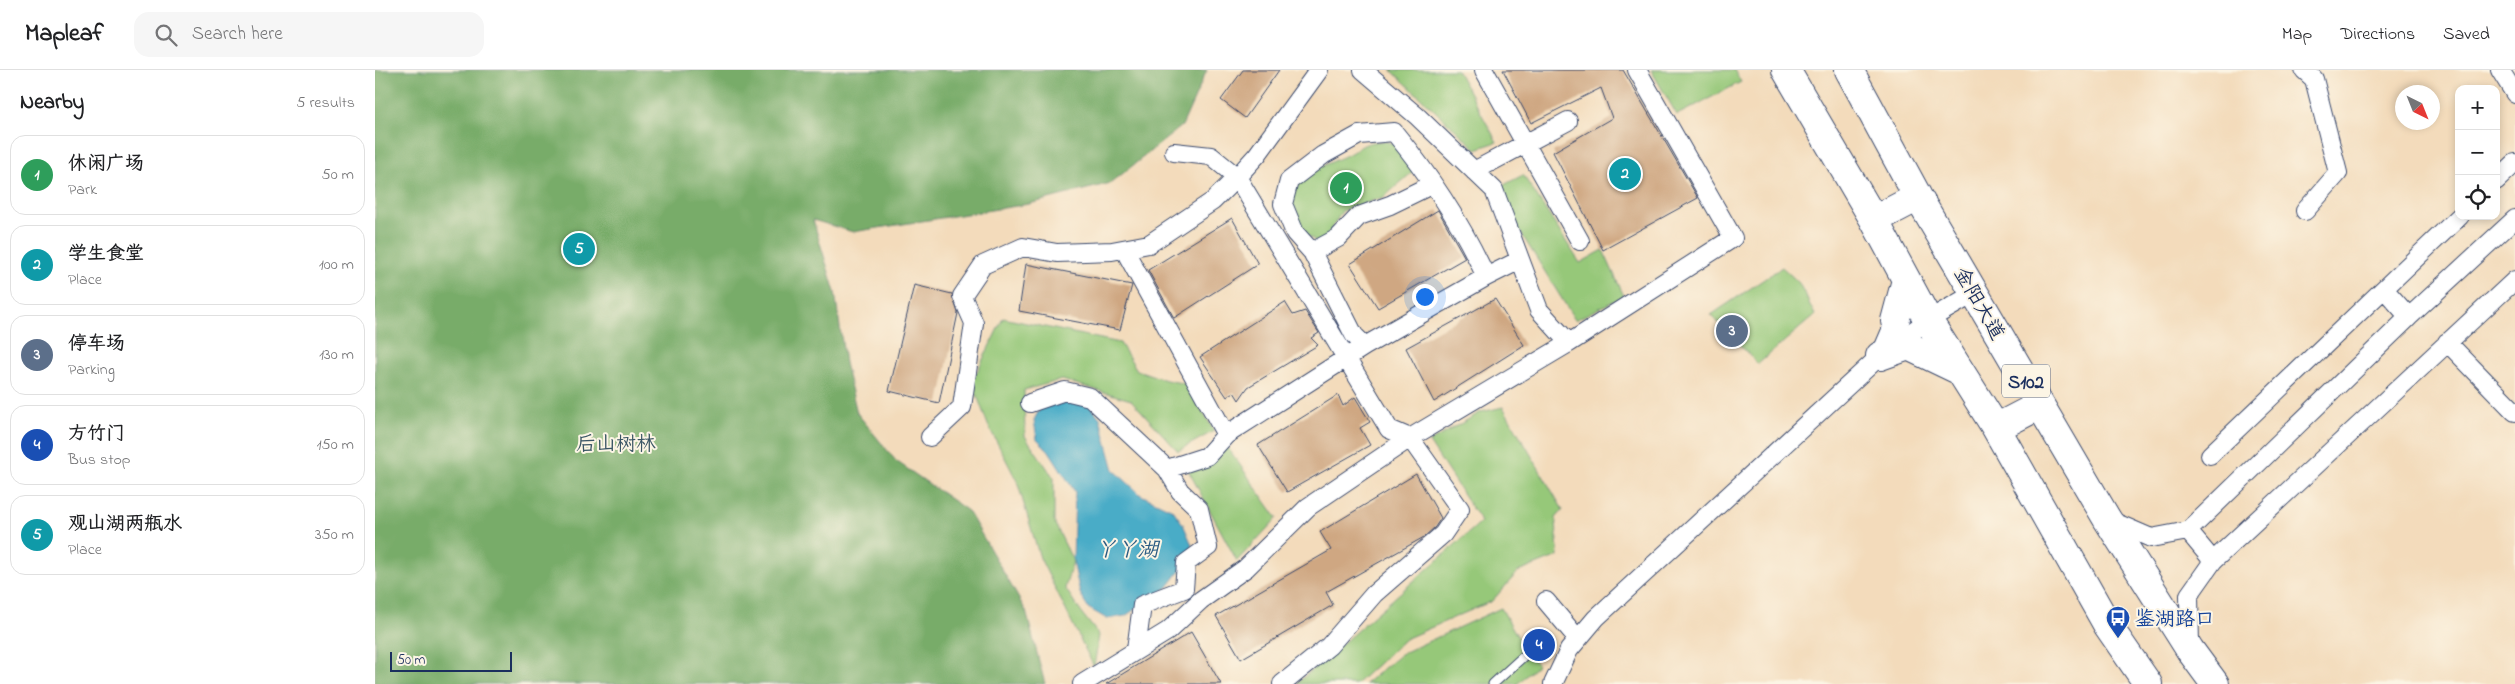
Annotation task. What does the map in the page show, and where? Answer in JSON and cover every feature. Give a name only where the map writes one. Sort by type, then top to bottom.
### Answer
[{"type":"main road","name":"S102","points":[[1786,70],[1875,220],[1928,320],[1996,428],[2108,626],[2148,684]]},
{"type":"main road","name":"金阳大道","points":[[1852,71],[1918,197],[2107,519],[2190,650],[2215,684]]},
{"type":"main road","points":[[1875,220],[1918,197]]},
{"type":"main road","points":[[1895,321],[1906,280]]},
{"type":"main road","points":[[1880,356],[1909,346],[1958,370]]},
{"type":"main road","points":[[1996,428],[2040,405]]},
{"type":"street","points":[[929,437],[962,407],[974,324],[962,296],[983,265],[1023,247],[1057,253],[1124,249],[1149,244],[1213,201],[1237,177],[1257,155],[1319,70]]},
{"type":"street","points":[[1363,70],[1417,117],[1494,190],[1539,310],[1569,343]]},
{"type":"street","points":[[1485,70],[1580,241]]},
{"type":"street","points":[[1082,684],[1168,631],[1201,600],[1246,568],[1308,507],[1409,438],[1569,343],[1733,238],[1637,70]]},
{"type":"street","points":[[2304,70],[2314,79],[2338,173],[2305,211]]},
{"type":"street","points":[[2500,70],[2515,94]]},
{"type":"street","points":[[1474,171],[1568,121]]},
{"type":"street","points":[[1365,346],[1354,334],[1312,252],[1295,233],[1283,204],[1289,180],[1323,155],[1359,135],[1394,132],[1433,184],[1469,238],[1486,277]]},
{"type":"street","points":[[1174,152],[1211,156],[1237,177],[1389,429],[1409,438],[1460,509],[1443,534],[1374,594],[1329,646],[1282,684]]},
{"type":"street","points":[[2500,178],[2515,163]]},
{"type":"street","points":[[1312,252],[1338,238],[1359,216],[1389,205],[1433,184]]},
{"type":"street","points":[[2210,455],[2385,290],[2456,220]]},
{"type":"street","points":[[2107,519],[2151,538],[2187,531],[2409,317],[2515,220]]},
{"type":"street","points":[[1124,249],[1226,436]]},
{"type":"street","points":[[1167,469],[1207,456],[1226,436],[1365,346],[1486,277],[1520,260]]},
{"type":"street","points":[[2190,650],[2189,595],[2213,561],[2515,280]]},
{"type":"street","points":[[2385,290],[2409,317]]},
{"type":"street","points":[[1553,684],[1569,650],[1596,618],[1880,356],[1928,320],[1975,293]]},
{"type":"street","points":[[1880,356],[1895,321]]},
{"type":"street","points":[[2447,342],[2515,412]]},
{"type":"street","points":[[1030,403],[1065,390],[1090,397],[1167,469],[1180,491],[1199,509],[1208,546],[1186,563],[1184,589],[1142,605],[1136,650]]},
{"type":"street","points":[[2187,531],[2213,561]]},
{"type":"street","points":[[1546,601],[1579,639]]},
{"type":"lane","points":[[1493,684],[1527,653]]},
{"type":"green space","name":"后山树林","points":[[375,70],[1207,70],[1182,126],[1111,183],[1029,204],[853,232],[813,220],[835,292],[845,363],[857,413],[896,461],[968,511],[1026,611],[1045,684],[375,684]]},
{"type":"green space","points":[[1391,70],[1457,70],[1497,142],[1476,149]]},
{"type":"green space","points":[[1651,70],[1734,70],[1741,82],[1677,115]]},
{"type":"green space","points":[[1384,141],[1401,146],[1416,169],[1384,197],[1342,211],[1322,245],[1306,235],[1292,221],[1290,205],[1290,199],[1300,181],[1321,167],[1371,142]]},
{"type":"green space","points":[[1523,175],[1580,263],[1603,250],[1624,296],[1575,320],[1494,190]]},
{"type":"green space","points":[[1782,267],[1799,283],[1815,315],[1758,364],[1711,315]]},
{"type":"green space","points":[[1003,318],[1120,343],[1137,370],[1166,380],[1187,384],[1214,431],[1178,451],[1131,400],[1062,380],[1024,390],[1025,436],[1054,478],[1054,522],[1073,561],[1065,588],[1099,635],[1094,667],[1040,558],[1017,481],[988,425],[972,382]]},
{"type":"green space","points":[[1503,407],[1563,510],[1556,518],[1558,556],[1518,572],[1492,601],[1405,639],[1356,684],[1296,684],[1481,522],[1429,442],[1481,412]]},
{"type":"green space","points":[[1226,445],[1277,518],[1237,561],[1187,468]]},
{"type":"green space","points":[[1501,608],[1527,653],[1538,665],[1517,684],[1365,684],[1401,654]]},
{"type":"water","name":"丫丫湖","points":[[1061,396],[1088,403],[1100,418],[1114,470],[1141,495],[1173,510],[1183,524],[1192,545],[1186,563],[1167,588],[1125,616],[1107,619],[1088,608],[1080,593],[1073,561],[1075,492],[1049,451],[1037,439],[1034,420],[1043,402]]},
{"type":"building","points":[[1243,70],[1279,70],[1245,118],[1221,100]]},
{"type":"building","points":[[1503,70],[1623,70],[1698,198],[1603,250],[1553,152],[1612,118],[1601,88],[1531,123]]},
{"type":"building","points":[[1438,210],[1465,258],[1378,308],[1350,264]]},
{"type":"building","points":[[1232,218],[1258,264],[1174,318],[1148,270]]},
{"type":"building","points":[[1026,264],[1132,285],[1120,330],[1019,311]]},
{"type":"building","points":[[914,285],[952,294],[958,313],[939,403],[889,391]]},
{"type":"building","points":[[1495,299],[1524,345],[1434,402],[1406,348]]},
{"type":"building","points":[[1285,302],[1293,315],[1305,311],[1319,333],[1311,338],[1318,345],[1248,387],[1239,400],[1234,392],[1227,397],[1200,357]]},
{"type":"building","points":[[1338,395],[1343,406],[1355,397],[1370,422],[1360,428],[1370,445],[1287,492],[1258,445]]},
{"type":"building","points":[[1416,474],[1441,518],[1435,527],[1424,537],[1326,592],[1333,605],[1241,659],[1216,616],[1331,550],[1320,532]]},
{"type":"building","points":[[1191,632],[1221,684],[1106,684]]},
{"type":"place","name":"学生食堂","points":[[1625,174]]},
{"type":"place","name":"休闲广场","points":[[1346,188]]},
{"type":"place","name":"观山湖两瓶水","points":[[579,249]]},
{"type":"place","name":"停车场","points":[[1732,331]]},
{"type":"place","name":"鉴湖路口","points":[[2118,639]]},
{"type":"place","name":"方竹门","points":[[1539,645]]}]
